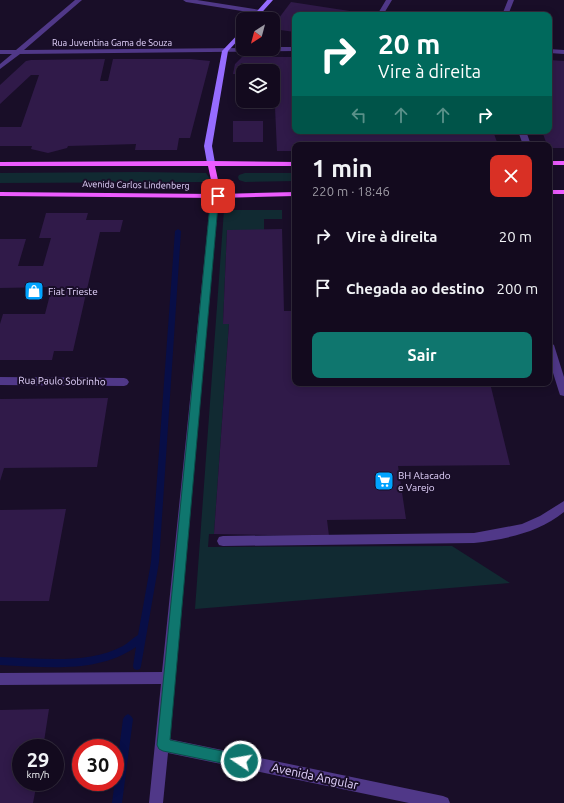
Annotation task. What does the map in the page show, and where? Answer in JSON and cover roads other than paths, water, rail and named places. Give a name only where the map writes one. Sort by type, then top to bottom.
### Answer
[{"type":"main road","points":[[552,162],[564,163]]},
{"type":"main road","points":[[211,163],[218,196]]},
{"type":"main road","name":"Avenida Carlos Lindenberg","points":[[0,164],[292,164]]},
{"type":"main road","points":[[552,192],[564,192]]},
{"type":"main road","name":"Avenida Carlos Lindenberg","points":[[0,194],[218,196],[292,194]]},
{"type":"street","points":[[0,67],[79,0]]},
{"type":"street","points":[[186,0],[260,12],[270,0]]},
{"type":"street","points":[[382,12],[389,0]]},
{"type":"street","points":[[506,12],[512,0]]},
{"type":"street","points":[[211,163],[208,146],[225,51],[236,39]]},
{"type":"street","name":"Rua Juventina Gama de Souza","points":[[0,52],[292,50]]},
{"type":"street","points":[[552,51],[564,52]]},
{"type":"street","points":[[156,803],[163,745],[214,205],[218,196]]},
{"type":"street","points":[[552,355],[564,392]]},
{"type":"street","name":"Rua Paulo Sobrinho","points":[[0,381],[124,382]]},
{"type":"street","points":[[223,541],[474,538],[514,532],[550,517],[564,506]]},
{"type":"street","points":[[0,679],[169,678]]},
{"type":"street","name":"Avenida Angular","points":[[163,745],[443,803]]},
{"type":"waterway","points":[[137,666],[155,562],[178,231]]},
{"type":"waterway","points":[[0,661],[55,663],[92,660],[110,656],[126,649],[141,638]]},
{"type":"waterway","points":[[117,803],[128,719]]},
{"type":"place","name":"Fiat Trieste","points":[[34,291]]},
{"type":"place","name":"BH Atacado e Varejo","points":[[384,481]]}]
